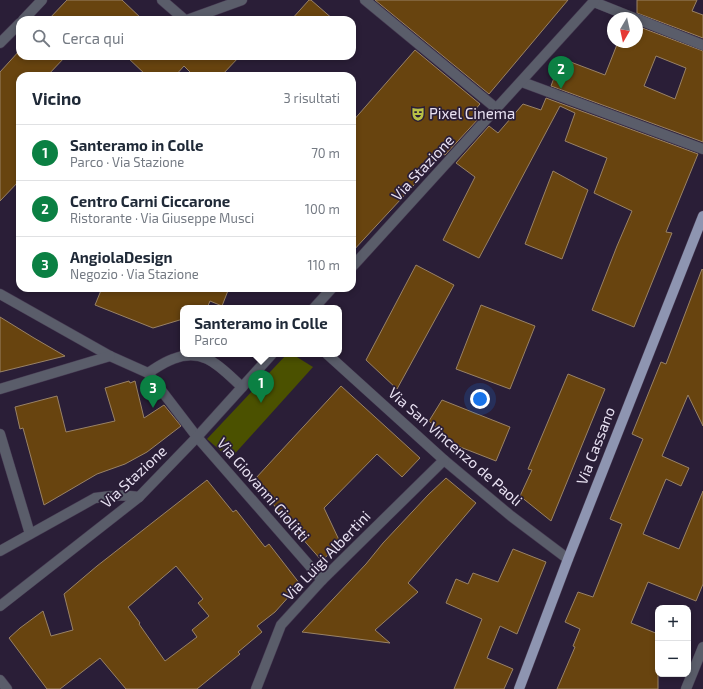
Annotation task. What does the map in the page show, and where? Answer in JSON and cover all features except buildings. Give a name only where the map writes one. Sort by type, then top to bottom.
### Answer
[{"type":"main road","name":"Via Cassano","points":[[519,689],[568,559],[703,216]]},
{"type":"street","points":[[27,16],[42,0]]},
{"type":"street","points":[[162,0],[181,16]]},
{"type":"street","points":[[197,16],[242,0]]},
{"type":"street","points":[[365,0],[497,109]]},
{"type":"street","points":[[594,1],[620,12]]},
{"type":"street","name":"Via Stazione","points":[[356,263],[522,82],[594,1]]},
{"type":"street","points":[[643,22],[703,45]]},
{"type":"street","points":[[0,43],[16,27]]},
{"type":"street","points":[[522,82],[703,149]]},
{"type":"street","points":[[317,305],[328,292]]},
{"type":"street","points":[[0,294],[110,356],[148,373],[171,359],[180,356]]},
{"type":"street","points":[[0,388],[110,356]]},
{"type":"street","points":[[204,357],[211,360],[242,387]]},
{"type":"street","name":"Via Stazione","points":[[0,606],[139,497],[197,437],[269,357]]},
{"type":"street","name":"Via San Vincenzo de Paoli","points":[[330,357],[444,460],[511,516],[568,559]]},
{"type":"street","name":"Via Giovanni Giolitti","points":[[148,373],[197,437],[322,580]]},
{"type":"street","points":[[0,434],[30,534]]},
{"type":"street","name":"Via Luigi Albertini","points":[[256,689],[281,625],[322,580],[444,460]]},
{"type":"street","points":[[0,551],[95,498],[126,494],[139,497]]},
{"type":"street","points":[[686,689],[703,647]]},
{"type":"street","points":[[0,680],[8,689]]},
{"type":"green space","points":[[284,357],[297,357],[313,367],[230,459],[207,439]]},
{"type":"place","name":"Centro Carni Ciccarone","points":[[561,89]]},
{"type":"place","name":"Pixel Cinema","points":[[418,114]]},
{"type":"place","name":"Santeramo in Colle","points":[[261,403]]},
{"type":"place","name":"AngiolaDesign","points":[[153,408]]}]
